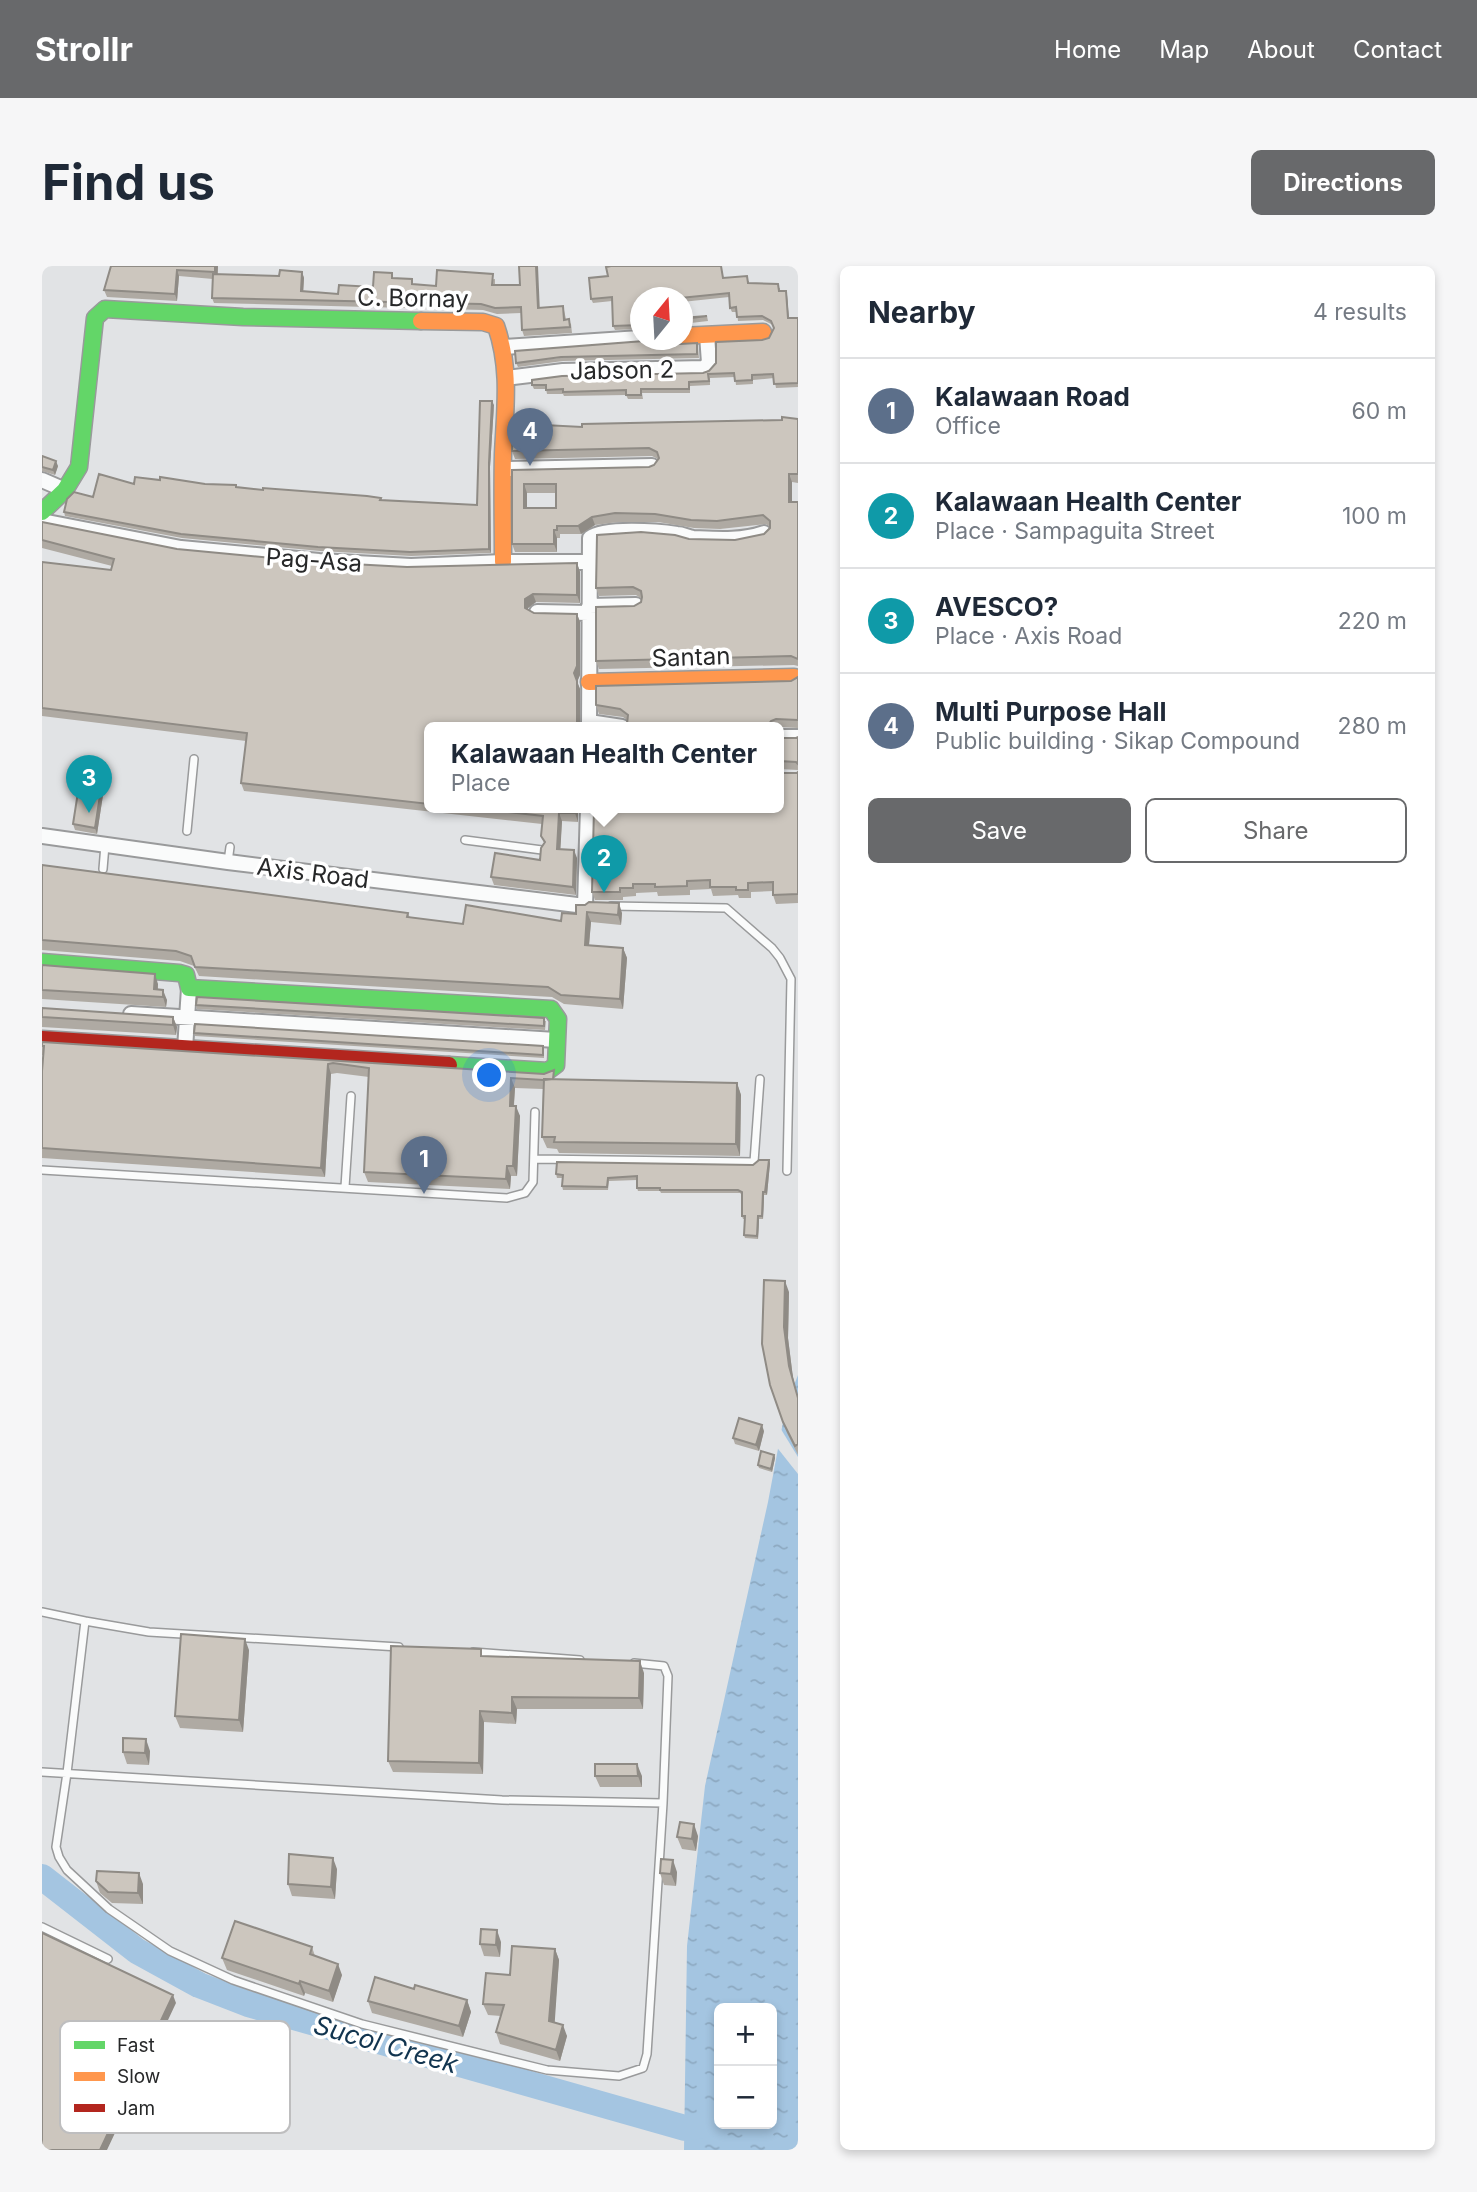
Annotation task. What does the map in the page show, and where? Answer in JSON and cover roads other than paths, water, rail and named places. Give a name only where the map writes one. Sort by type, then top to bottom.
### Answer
[{"type":"street","name":"C. Bornay","points":[[65,490],[79,467],[95,318],[105,309],[243,317],[483,322],[496,326],[503,347]]},
{"type":"street","points":[[693,336],[763,332]]},
{"type":"street","name":"Jabson 2","points":[[506,378],[564,371],[704,368],[709,363],[707,335]]},
{"type":"street","points":[[503,562],[506,378],[503,347],[630,339]]},
{"type":"street","points":[[505,470],[652,466]]},
{"type":"street","points":[[42,480],[65,490],[42,512]]},
{"type":"street","name":"Pag-Asa","points":[[42,521],[181,548],[249,555],[411,566],[589,562]]},
{"type":"street","points":[[589,722],[590,538],[598,533],[668,533],[682,534],[688,538],[738,539],[764,533]]},
{"type":"street","points":[[537,612],[636,605]]},
{"type":"street","name":"Santan","points":[[589,682],[794,677]]},
{"type":"street","name":"Axis Road","points":[[42,835],[105,845],[229,855],[588,906],[588,813]]},
{"type":"street","points":[[42,962],[186,975],[189,988],[185,1049]]},
{"type":"street","points":[[42,1039],[548,1071],[556,1065],[558,1019],[551,1009],[189,988]]},
{"type":"street","points":[[120,1014],[556,1040]]},
{"type":"lane","points":[[187,831],[194,759]]},
{"type":"lane","points":[[465,840],[542,850]]},
{"type":"lane","points":[[103,869],[105,845]]},
{"type":"lane","points":[[604,906],[726,908],[749,926],[780,958],[791,979],[787,1171]]},
{"type":"lane","points":[[535,1159],[754,1162],[760,1080]]},
{"type":"lane","points":[[345,1187],[351,1096]]},
{"type":"lane","points":[[42,1170],[518,1197],[533,1182],[535,1112]]},
{"type":"lane","points":[[42,1612],[149,1632],[405,1648]]},
{"type":"lane","points":[[85,1621],[56,1847],[68,1870],[108,1909],[170,1951],[233,1980],[362,2024],[547,2070],[619,2076],[643,2068],[647,2054],[663,1803],[667,1671],[664,1666],[659,1665],[619,1662]]},
{"type":"lane","points":[[458,1651],[592,1660]]},
{"type":"lane","points":[[42,1772],[502,1800],[663,1803]]},
{"type":"lane","points":[[42,1927],[108,1959]]},
{"type":"water","points":[[798,1375],[798,2150],[684,2150],[687,1946],[705,1786],[768,1502],[786,1406]]},
{"type":"waterway","name":"Sucol Creek","points":[[42,1877],[137,1951],[199,1985],[248,2004],[685,2128],[714,2123]]},
{"type":"place","name":"Multi Purpose Hall","points":[[530,466]]},
{"type":"place","name":"AVESCO?","points":[[89,813]]},
{"type":"place","name":"Kalawaan Health Center","points":[[604,893]]},
{"type":"place","name":"Kalawaan Road","points":[[424,1194]]}]
